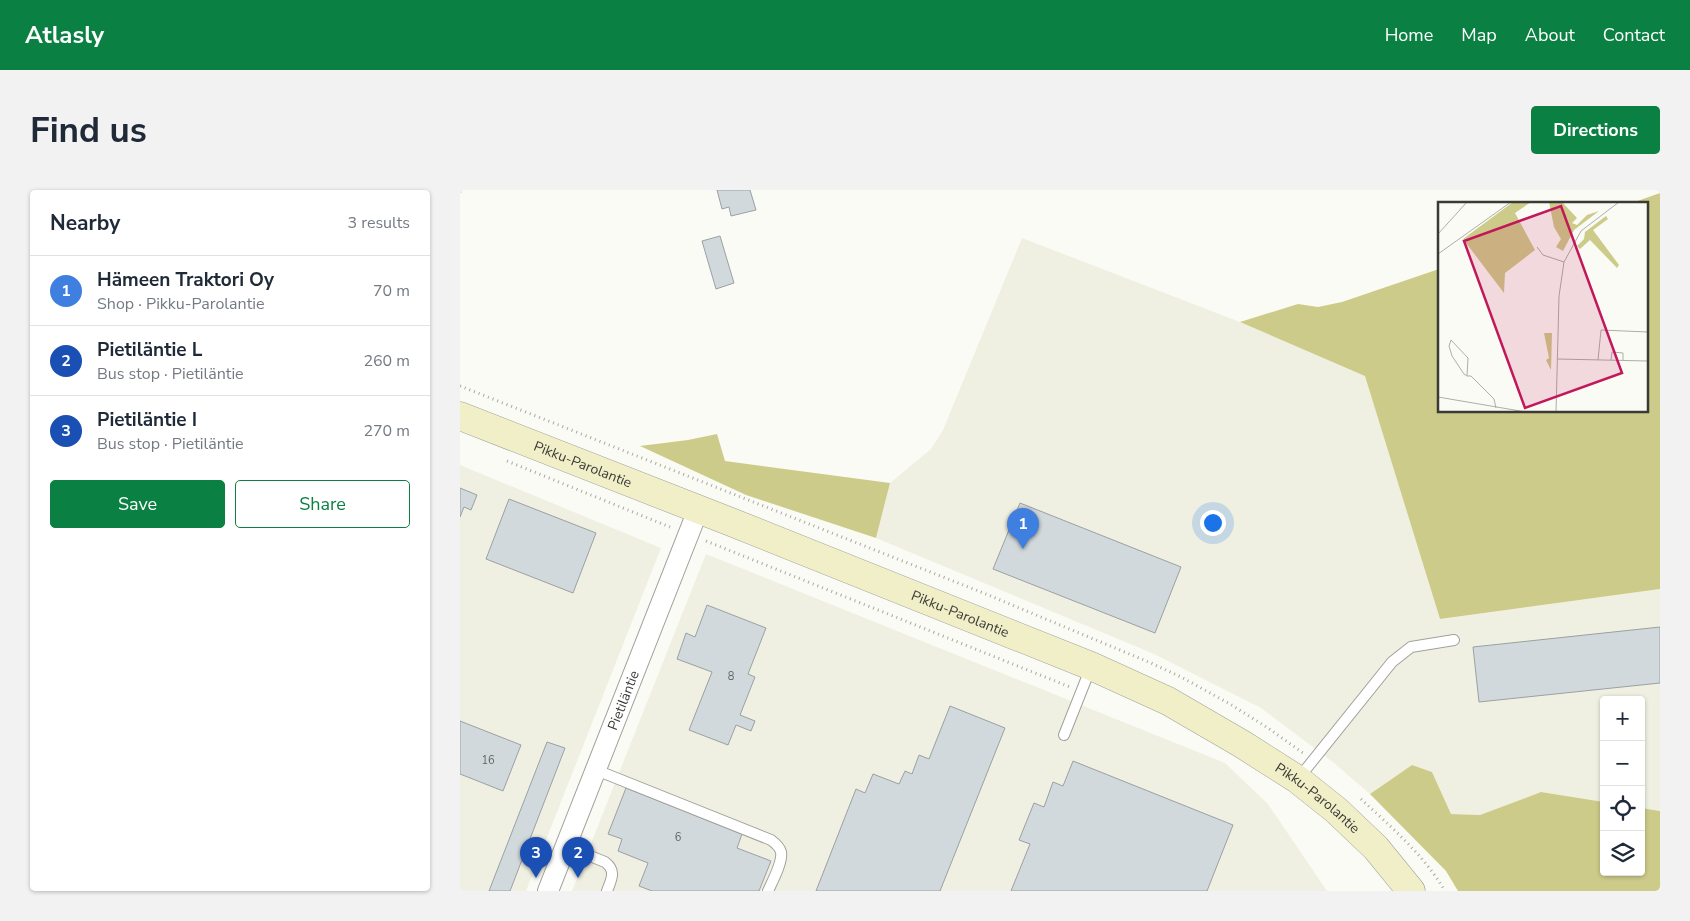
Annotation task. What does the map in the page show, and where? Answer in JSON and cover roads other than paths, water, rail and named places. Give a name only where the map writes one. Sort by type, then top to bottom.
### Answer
[{"type":"main road","name":"Pikku-Parolantie","points":[[460,416],[693,522],[1091,666],[1168,701],[1297,779],[1336,810],[1376,848],[1411,891]]},
{"type":"street","name":"Pietiläntie","points":[[548,891],[693,522]]},
{"type":"lane","points":[[1297,779],[1392,662],[1410,647],[1454,640]]},
{"type":"lane","points":[[1064,735],[1091,666]]},
{"type":"lane","points":[[596,770],[771,840],[781,852],[780,861],[768,891]]},
{"type":"lane","points":[[565,846],[610,865],[613,876],[607,891]]},
{"type":"place","name":"Hämeen Traktori Oy","points":[[1023,549]]},
{"type":"place","name":"Pietiläntie I","points":[[536,878]]},
{"type":"place","name":"Pietiläntie L","points":[[578,878]]}]
